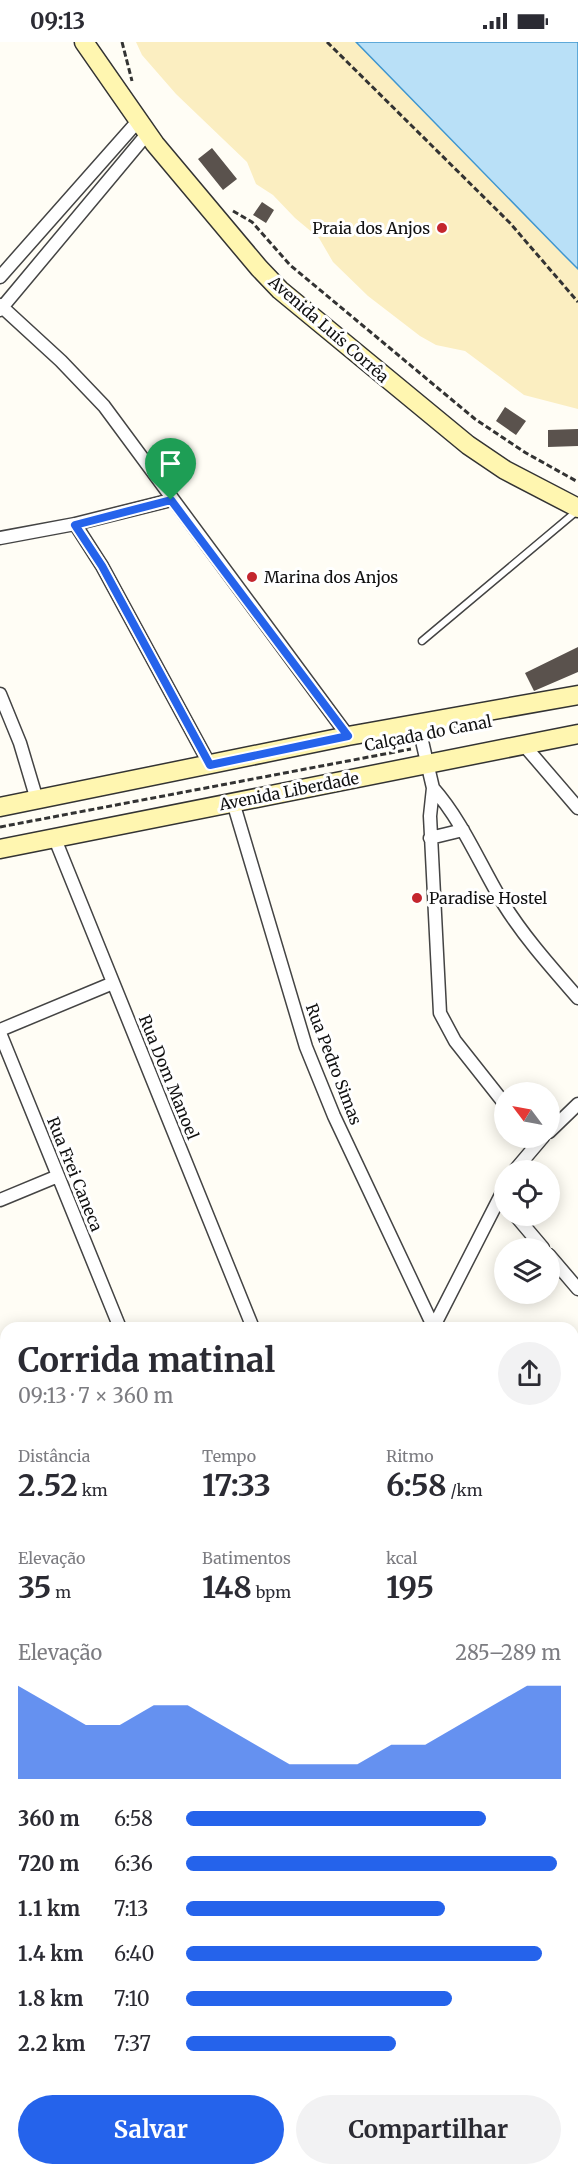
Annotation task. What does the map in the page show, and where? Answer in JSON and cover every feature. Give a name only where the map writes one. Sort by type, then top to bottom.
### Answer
[{"type":"main road","name":"Avenida Luís Corrêa","points":[[84,42],[143,127],[259,268],[290,299],[486,458],[578,509]]},
{"type":"main road","points":[[0,807],[348,736],[578,694]]},
{"type":"main road","name":"Avenida Liberdade","points":[[0,849],[233,802],[426,755],[523,744],[578,734]]},
{"type":"street","points":[[0,277],[143,127]]},
{"type":"street","points":[[143,127],[1,307],[61,361],[104,406],[171,500],[348,736]]},
{"type":"street","points":[[0,538],[75,525],[171,500]]},
{"type":"street","points":[[75,525],[102,566],[210,765]]},
{"type":"street","points":[[0,694],[20,743],[37,800]]},
{"type":"street","points":[[418,724],[433,788],[430,837],[440,1013],[455,1041],[494,1090]]},
{"type":"street","points":[[523,744],[578,808]]},
{"type":"street","points":[[433,788],[447,804],[463,830],[504,904],[550,966],[578,998]]},
{"type":"street","name":"Rua Pedro Simas","points":[[233,802],[306,1047],[334,1116],[431,1322]]},
{"type":"street","points":[[430,837],[463,830]]},
{"type":"street","name":"Rua Dom Manoel","points":[[55,839],[251,1322]]},
{"type":"street","points":[[0,1031],[114,983]]},
{"type":"street","name":"Rua Frei Caneca","points":[[0,1031],[118,1322]]},
{"type":"street","points":[[560,1121],[578,1104]]},
{"type":"street","points":[[0,1200],[58,1176]]},
{"type":"street","points":[[436,1322],[494,1211]]},
{"type":"street","points":[[524,1226],[535,1238]]},
{"type":"street","points":[[560,1268],[578,1289]]},
{"type":"lane","points":[[422,641],[578,509]]},
{"type":"path","points":[[122,42],[134,87]]},
{"type":"path","points":[[327,42],[510,223],[578,302]]},
{"type":"path","points":[[226,207],[252,222],[290,265],[475,419],[526,453],[578,482]]},
{"type":"path","name":"Calçada do Canal","points":[[0,827],[426,755]]},
{"type":"sand","name":"Praia dos Anjos","points":[[136,42],[440,42],[578,192],[578,409],[524,395],[465,351],[436,345],[420,336],[368,296],[333,262],[319,238],[273,195],[256,184],[247,162],[176,94],[142,55]]},
{"type":"water","points":[[356,42],[578,42],[578,269],[563,254]]},
{"type":"building","points":[[212,148],[237,179],[223,190],[198,159]]},
{"type":"building","points":[[262,202],[274,210],[266,223],[253,215]]},
{"type":"building","points":[[505,407],[526,421],[516,435],[496,421]]},
{"type":"building","points":[[578,429],[578,446],[548,447],[548,430]]},
{"type":"building","points":[[578,647],[578,672],[534,691],[525,673]]},
{"type":"place","name":"Praia dos Anjos","points":[[442,228]]},
{"type":"place","name":"Marina dos Anjos","points":[[252,577]]},
{"type":"place","name":"Paradise Hostel","points":[[417,898]]},
{"type":"route","points":[[171,500],[348,736],[210,765],[102,566],[75,525],[171,500]]}]
